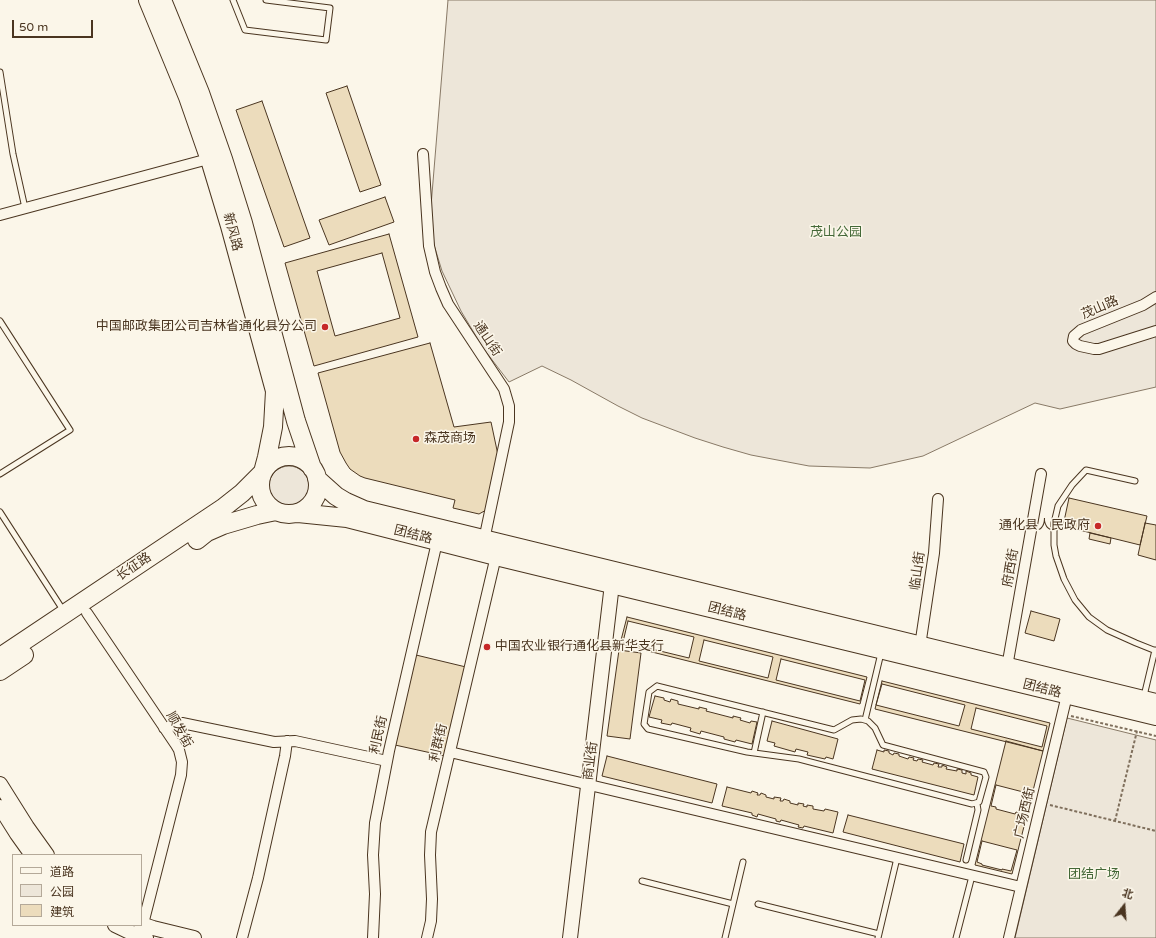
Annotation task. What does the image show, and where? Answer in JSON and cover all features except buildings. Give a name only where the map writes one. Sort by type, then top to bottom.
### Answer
[{"type":"highway","name":"新风路","points":[[148,0],[188,98],[216,157],[243,223],[296,421],[315,474]]},
{"type":"highway","name":"新风路","points":[[162,0],[200,93],[216,157],[230,226],[275,392],[273,427],[263,472]]},
{"type":"highway","points":[[283,457],[296,457],[308,463],[315,474],[317,492],[315,498],[305,510],[298,513],[283,514],[269,507],[264,501],[261,494],[260,479],[263,472],[271,462],[283,457]]},
{"type":"highway","name":"长征路","points":[[0,657],[209,518],[242,493],[263,472]]},
{"type":"highway","name":"团结路","points":[[315,474],[336,496],[364,510],[1150,702]]},
{"type":"highway","name":"长征路","points":[[0,671],[208,532],[240,520],[276,511]]},
{"type":"highway","name":"团结路","points":[[298,513],[346,518],[437,542],[1156,716]]},
{"type":"street","name":"通山街","points":[[423,154],[429,246],[435,272],[448,304],[504,388],[509,406],[509,422],[484,540]]},
{"type":"street","points":[[0,215],[216,157]]},
{"type":"street","name":"茂山路","points":[[1156,297],[1081,330],[1074,336],[1073,341],[1080,346],[1099,349],[1156,331]]},
{"type":"street","name":"府西街","points":[[1007,667],[1041,474]]},
{"type":"street","name":"临山街","points":[[920,646],[934,553],[938,500]]},
{"type":"street","name":"利民街","points":[[373,938],[373,839],[375,823],[387,761],[437,542]]},
{"type":"street","name":"利群街","points":[[427,938],[431,921],[432,899],[430,855],[432,832],[496,556]]},
{"type":"street","name":"商业街","points":[[570,938],[612,584]]},
{"type":"street","name":"顺发街","points":[[87,613],[164,728],[178,750],[182,762],[181,776],[143,929]]},
{"type":"street","name":"广场西街","points":[[1009,938],[1067,695]]},
{"type":"street","points":[[164,728],[182,723],[274,742],[295,741],[387,761]]},
{"type":"street","points":[[242,938],[258,878],[287,741]]},
{"type":"street","points":[[450,752],[1021,887]]},
{"type":"street","points":[[0,784],[27,828],[46,854]]},
{"type":"street","points":[[0,807],[31,854]]},
{"type":"street","points":[[122,926],[194,938]]},
{"type":"lane","points":[[233,0],[245,30],[326,40],[330,8],[266,0]]},
{"type":"lane","points":[[0,72],[13,154],[25,208]]},
{"type":"lane","points":[[0,321],[70,430],[0,474]]},
{"type":"lane","points":[[1135,481],[1086,470],[1072,484],[1058,506],[1054,523],[1054,545],[1064,579],[1075,600],[1089,617],[1107,630],[1156,651],[1150,702]]},
{"type":"lane","points":[[0,512],[65,613]]},
{"type":"lane","points":[[865,720],[882,650]]},
{"type":"lane","points":[[966,860],[978,810],[977,804],[979,802],[986,777],[984,772],[883,745],[872,724],[861,719],[852,720],[834,730],[657,686],[649,692],[644,724],[648,730],[754,753],[799,759],[972,804],[977,804]]},
{"type":"lane","points":[[754,753],[763,712]]},
{"type":"lane","points":[[758,904],[878,936],[898,858]]},
{"type":"lane","points":[[725,938],[743,862]]},
{"type":"lane","points":[[956,938],[972,876]]},
{"type":"lane","points":[[642,881],[733,904]]},
{"type":"path","points":[[1062,713],[1156,736]]},
{"type":"path","points":[[1116,821],[1137,731]]},
{"type":"path","points":[[1041,803],[1156,831]]},
{"type":"green space","name":"茂山公园","points":[[448,0],[1156,0],[1156,387],[1060,409],[1035,403],[923,456],[870,468],[809,466],[751,455],[723,447],[642,418],[542,366],[509,382],[483,348],[461,311],[442,271],[434,245],[430,218]]},
{"type":"green space","points":[[293,466],[300,469],[306,475],[309,486],[308,494],[300,503],[293,506],[285,506],[278,503],[270,494],[269,482],[272,475],[281,467]]},
{"type":"green space","name":"团结广场","points":[[1067,718],[1156,740],[1156,938],[1015,938]]},
{"type":"place","name":"中国邮政集团公司吉林省通化县分公司","points":[[325,327]]},
{"type":"place","name":"森茂商场","points":[[416,439]]},
{"type":"place","name":"通化县人民政府","points":[[1098,526]]},
{"type":"place","name":"中国农业银行通化县新华支行","points":[[487,647]]}]
